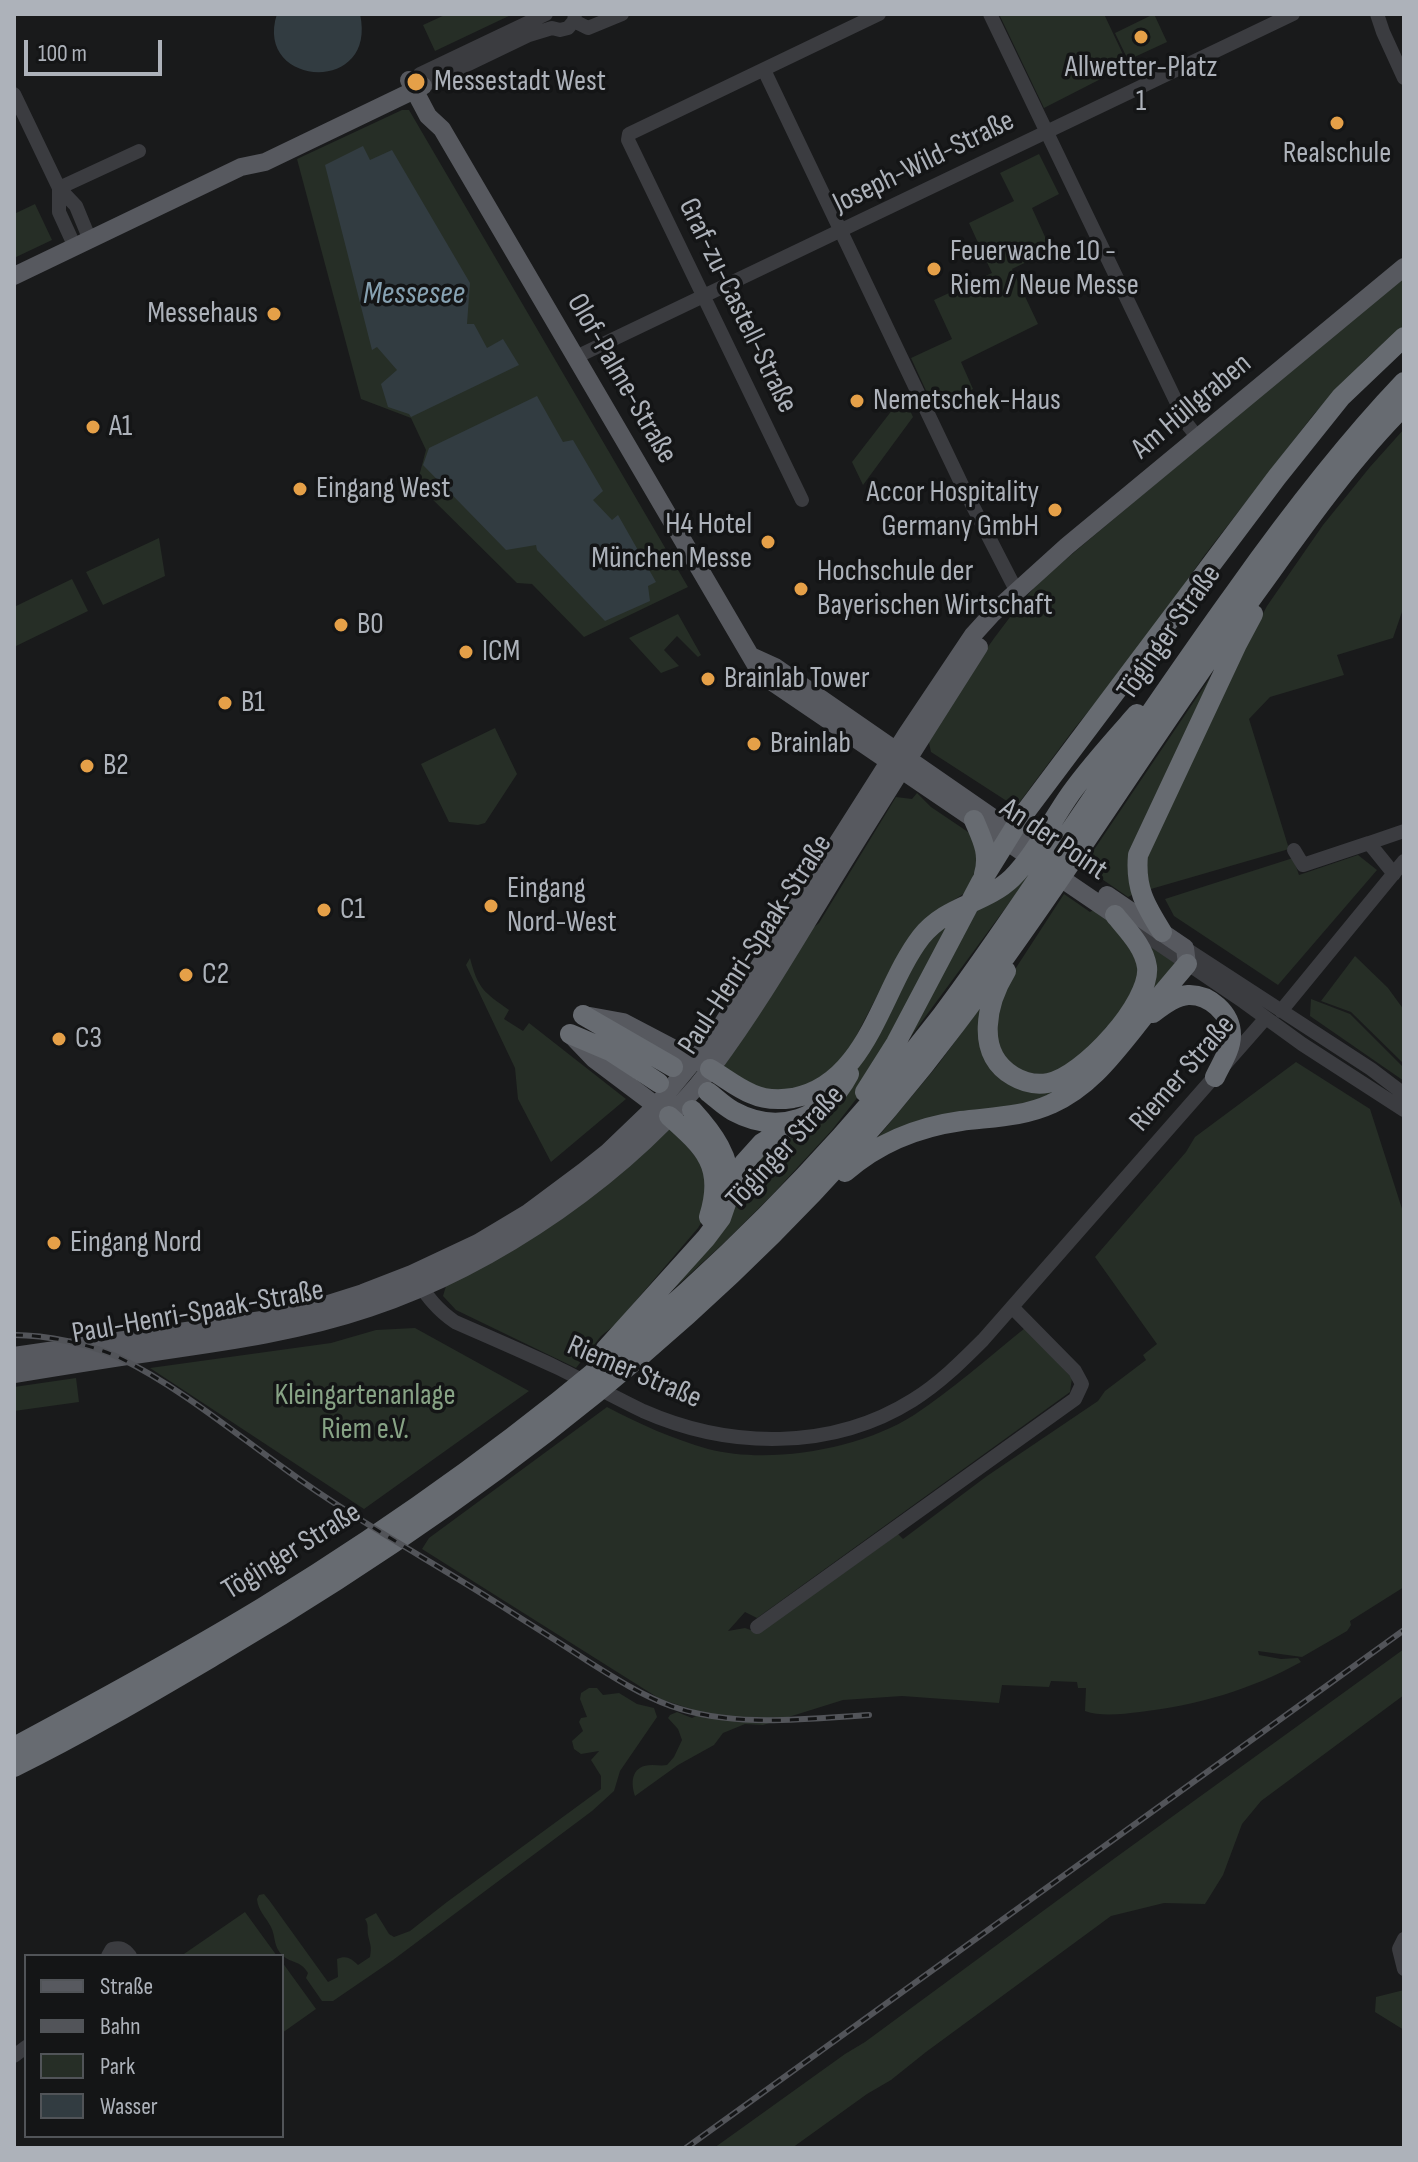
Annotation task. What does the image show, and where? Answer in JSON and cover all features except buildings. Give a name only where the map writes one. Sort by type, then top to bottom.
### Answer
[{"type":"highway","points":[[981,882],[1016,841],[1020,819],[1277,477],[1341,397],[1404,337]]},
{"type":"highway","name":"Töginger Straße","points":[[14,1747],[111,1695],[295,1587],[437,1492],[556,1404],[624,1348],[771,1212],[837,1142],[933,1026],[1266,549],[1323,474],[1404,382]]},
{"type":"highway","name":"Töginger Straße","points":[[14,1767],[157,1690],[388,1548],[538,1440],[614,1378],[746,1261],[856,1146],[956,1025],[1205,663],[1322,503],[1404,406]]},
{"type":"highway","points":[[1162,932],[1142,900],[1136,871],[1138,855],[1237,644],[1263,596],[1318,521],[1322,503]]},
{"type":"highway","points":[[556,1404],[721,1218],[744,1163],[762,1143],[818,1111],[836,1094],[921,938],[935,922],[952,910],[1006,884],[1097,759],[1181,667]]},
{"type":"highway","points":[[837,1142],[850,1114],[896,1043],[981,882],[988,858],[974,820]]},
{"type":"highway","points":[[1029,923],[1022,947],[996,990],[987,1031],[992,1050],[1003,1069],[1020,1079],[1046,1083],[1068,1076],[1083,1066],[1130,1013],[1142,994],[1147,972],[1145,958],[1134,938],[1115,915]]},
{"type":"highway","points":[[797,1209],[879,1147],[917,1131],[1025,1113],[1072,1093],[1100,1070],[1186,956]]},
{"type":"highway","points":[[1137,1024],[1178,997],[1190,995],[1210,1000],[1223,1012],[1231,1033],[1226,1056],[1215,1077]]},
{"type":"highway","points":[[583,1015],[673,1067]]},
{"type":"highway","points":[[570,1034],[610,1051],[659,1083]]},
{"type":"highway","points":[[703,1064],[753,1095],[772,1100],[784,1099],[819,1090],[840,1074],[863,1045]]},
{"type":"highway","points":[[708,1092],[734,1111],[760,1121],[784,1123],[801,1119]]},
{"type":"highway","points":[[663,1110],[696,1139],[708,1156],[715,1176],[715,1198],[707,1225],[693,1253]]},
{"type":"highway","points":[[692,1110],[721,1148],[730,1180],[730,1192]]},
{"type":"main road","name":"Olof-Palme-Straße","points":[[417,82],[438,111],[442,129],[753,657],[775,667],[898,760]]},
{"type":"main road","points":[[14,276],[241,167],[265,162],[417,82]]},
{"type":"main road","name":"Am Hüllgraben","points":[[898,760],[973,635],[993,613],[1067,546],[1404,267]]},
{"type":"main road","name":"An der Point","points":[[898,760],[974,820],[1016,841]]},
{"type":"main road","name":"An der Point","points":[[898,760],[1100,898],[1162,932],[1186,956]]},
{"type":"main road","name":"Paul-Henri-Spaak-Straße","points":[[703,1064],[716,1034],[773,961],[898,760]]},
{"type":"main road","name":"An der Point","points":[[1100,898],[1115,915]]},
{"type":"main road","name":"Paul-Henri-Spaak-Straße","points":[[14,1356],[262,1320],[417,1281],[486,1256],[537,1225],[599,1180],[748,1018],[773,961]]},
{"type":"main road","points":[[583,1015],[623,1022],[703,1064]]},
{"type":"main road","points":[[570,1034],[594,1059],[663,1110]]},
{"type":"main road","points":[[669,1046],[716,1034]]},
{"type":"main road","name":"Paul-Henri-Spaak-Straße","points":[[14,1374],[266,1336],[369,1308],[417,1281]]},
{"type":"street","points":[[417,82],[529,35],[548,19],[564,30],[571,26],[574,17],[588,28],[622,14]]},
{"type":"street","points":[[879,14],[764,70],[1017,592]]},
{"type":"street","points":[[990,14],[1187,424],[1198,438]]},
{"type":"street","name":"Joseph-Wild-Straße","points":[[576,357],[1293,14]]},
{"type":"street","points":[[1377,14],[1404,78]]},
{"type":"street","name":"Graf-zu-Castell-Straße","points":[[764,70],[629,134],[628,140],[802,500]]},
{"type":"street","points":[[14,94],[59,188],[76,206],[82,244]]},
{"type":"street","points":[[59,188],[139,151]]},
{"type":"street","points":[[1294,850],[1303,865],[1404,831]]},
{"type":"street","points":[[1369,843],[1394,874]]},
{"type":"street","name":"Riemer Straße","points":[[1281,1011],[1404,861]]},
{"type":"street","name":"An der Point","points":[[1115,915],[1248,997],[1281,1011],[1404,1094]]},
{"type":"street","name":"An der Point","points":[[1248,997],[1264,1015],[1404,1108]]},
{"type":"street","points":[[1264,1015],[1281,1011]]},
{"type":"street","name":"An der Point","points":[[1281,1011],[1284,1020],[1348,1062],[1404,1108]]},
{"type":"street","name":"Riemer Straße","points":[[417,1281],[441,1313],[455,1322],[645,1411],[681,1424],[737,1438],[792,1439],[844,1430],[911,1401],[959,1364],[1215,1077],[1264,1015]]},
{"type":"street","points":[[757,1627],[1075,1399],[1082,1384],[1075,1371],[1012,1307]]},
{"type":"street","points":[[1404,1939],[1399,1949],[1404,1969]]},
{"type":"street","points":[[109,1954],[112,1949],[119,1947],[129,1954]]},
{"type":"green space","points":[[447,14],[513,14],[435,51],[423,25]]},
{"type":"green space","points":[[999,14],[1104,14],[1128,65],[1044,108]]},
{"type":"green space","name":"Allwetter-Platz 1","points":[[1154,14],[1167,42],[1128,60],[1115,33]]},
{"type":"green space","points":[[402,110],[409,110],[688,587],[584,637],[532,584],[517,583],[417,484],[426,450],[411,418],[361,399],[297,159]]},
{"type":"green space","points":[[1039,154],[1059,194],[1032,208],[1051,250],[1012,269],[1038,324],[961,362],[973,389],[934,408],[911,358],[952,339],[934,300],[992,273],[969,223],[1014,201],[1000,173]]},
{"type":"green space","points":[[35,204],[52,240],[14,258],[14,214]]},
{"type":"green space","points":[[1404,275],[1404,326],[1366,359],[1314,414],[1204,556],[1139,649],[1016,807],[931,752],[928,738],[967,677],[1040,581]]},
{"type":"green space","points":[[903,396],[913,417],[863,485],[852,462]]},
{"type":"green space","points":[[1404,429],[1404,606],[1393,638],[1337,655],[1344,675],[1270,697],[1249,719],[1289,849],[1144,891],[1147,853],[1228,680],[1267,606],[1323,525]]},
{"type":"green space","points":[[159,538],[165,576],[103,605],[86,572]]},
{"type":"green space","points":[[72,579],[88,611],[14,647],[14,607]]},
{"type":"green space","points":[[678,614],[701,655],[698,657],[677,636],[664,650],[679,666],[661,673],[629,638]]},
{"type":"green space","points":[[1222,660],[1142,832],[1136,893],[1128,897],[1083,866]]},
{"type":"green space","points":[[495,728],[517,774],[485,823],[449,822],[421,764]]},
{"type":"green space","points":[[917,793],[931,807],[971,834],[982,860],[965,893],[944,906],[878,994],[850,1048],[830,1076],[805,1091],[771,1094],[727,1073],[723,1060],[809,931],[819,923],[896,797],[912,799]]},
{"type":"green space","points":[[1358,855],[1377,870],[1278,985],[1174,916],[1165,899],[1293,858],[1299,875]]},
{"type":"green space","points":[[1032,872],[892,1062],[981,903]]},
{"type":"green space","points":[[1064,894],[1112,923],[1133,946],[1143,971],[1114,1023],[1106,1027],[1101,1039],[1056,1077],[1015,1071],[993,1043],[1001,997],[1010,977]]},
{"type":"green space","points":[[955,918],[857,1098],[773,1194],[645,1315],[752,1162],[850,1082],[922,944]]},
{"type":"green space","points":[[1139,936],[1175,963],[1173,971],[1114,1044],[1080,1078],[1045,1101],[1016,1109],[941,1120],[904,1132],[868,1149],[937,1066],[985,1001],[981,1026],[983,1051],[1000,1074],[1016,1085],[1034,1091],[1052,1089],[1078,1077],[1126,1025],[1146,994],[1152,965]]},
{"type":"green space","points":[[1355,956],[1388,988],[1404,1010],[1404,1064],[1351,1012],[1321,1001]]},
{"type":"green space","points":[[470,958],[483,989],[509,1010],[504,1019],[523,1031],[529,1023],[626,1099],[551,1162],[518,1099],[515,1068],[466,965]]},
{"type":"green space","points":[[1311,999],[1350,1014],[1404,1068],[1404,1081],[1310,1016]]},
{"type":"green space","points":[[1296,1062],[1370,1109],[1404,1215],[1404,1587],[1350,1621],[1347,1631],[1302,1657],[1258,1651],[1259,1655],[1298,1658],[1301,1662],[1223,1695],[1161,1709],[1119,1714],[1085,1711],[1086,1688],[1078,1688],[1077,1682],[1051,1681],[1049,1687],[1002,1685],[999,1703],[902,1696],[843,1700],[763,1725],[745,1724],[723,1733],[714,1745],[678,1765],[635,1796],[633,1780],[637,1771],[645,1766],[667,1765],[682,1740],[678,1729],[668,1718],[677,1712],[692,1718],[696,1716],[691,1709],[660,1699],[422,1549],[429,1538],[607,1407],[656,1431],[708,1449],[759,1455],[814,1451],[868,1437],[914,1415],[1025,1328],[1072,1378],[1070,1392],[757,1618],[745,1612],[728,1631],[745,1628],[759,1633],[898,1534],[903,1539],[987,1476],[1098,1401],[1105,1391],[1146,1360],[1143,1355],[1157,1344],[1095,1257],[1186,1152],[1195,1137]]},
{"type":"green space","points":[[665,1128],[675,1130],[707,1172],[705,1216],[698,1228],[576,1368],[456,1310],[443,1296],[446,1286]]},
{"type":"green space","name":"Kleingartenanlage Riem e.V.","points":[[415,1328],[529,1391],[364,1509],[150,1368],[331,1343],[376,1330]]},
{"type":"green space","points":[[76,1378],[79,1402],[14,1411],[14,1387]]},
{"type":"green space","points":[[1404,1649],[1404,1695],[1261,1801],[1242,1824],[1223,1875],[1205,1904],[1164,1903],[1111,1916],[891,2080],[792,2148],[714,2148],[865,2042]]},
{"type":"green space","points":[[597,1688],[603,1695],[619,1693],[637,1704],[654,1708],[657,1717],[620,1771],[614,1791],[592,1811],[393,1960],[333,2001],[322,2001],[306,1978],[308,1973],[305,1969],[284,1957],[278,1949],[271,1927],[259,1907],[259,1895],[264,1894],[269,1900],[328,1982],[338,1977],[337,1959],[348,1958],[358,1965],[370,1957],[365,1919],[376,1913],[394,1937],[410,1931],[601,1789],[601,1776],[591,1760],[599,1751],[581,1754],[574,1749],[572,1741],[583,1731],[579,1722],[581,1718],[587,1717],[580,1699],[581,1693]]},
{"type":"green space","points":[[245,1912],[276,1954],[184,1954]]},
{"type":"green space","points":[[284,1965],[316,2009],[284,2032]]},
{"type":"green space","points":[[1404,1990],[1404,2030],[1375,2012],[1376,1997]]},
{"type":"water","points":[[277,14],[360,14],[361,41],[351,59],[335,69],[316,72],[297,68],[282,56],[274,38]]},
{"type":"water","name":"Messesee","points":[[363,146],[370,160],[392,150],[470,283],[467,324],[474,324],[487,348],[503,339],[519,365],[411,417],[388,407],[381,384],[397,370],[377,347],[372,350],[325,165]]},
{"type":"water","points":[[537,396],[563,442],[573,440],[603,491],[593,500],[612,520],[618,515],[656,582],[648,586],[650,601],[605,621],[537,550],[536,545],[506,550],[423,465],[429,448]]},
{"type":"railway","points":[[14,1335],[82,1345],[108,1353],[142,1370],[184,1396],[337,1505],[606,1673],[660,1702],[695,1713],[744,1720],[869,1715]]},
{"type":"railway","points":[[686,2148],[1404,1630]]},
{"type":"place","name":"Allwetter-Platz 1","points":[[1141,37]]},
{"type":"place","name":"Messestadt West","points":[[416,82]]},
{"type":"place","name":"Realschule","points":[[1337,123]]},
{"type":"place","name":"Feuerwache 10 - Riem / Neue Messe","points":[[934,269]]},
{"type":"place","name":"Messehaus","points":[[274,314]]},
{"type":"place","name":"Nemetschek-Haus","points":[[857,401]]},
{"type":"place","name":"A1","points":[[93,427]]},
{"type":"place","name":"Eingang West","points":[[300,489]]},
{"type":"place","name":"Accor Hospitality Germany GmbH","points":[[1055,510]]},
{"type":"place","name":"H4 Hotel München Messe","points":[[768,542]]},
{"type":"place","name":"Hochschule der Bayerischen Wirtschaft","points":[[801,589]]},
{"type":"place","name":"B0","points":[[341,625]]},
{"type":"place","name":"ICM","points":[[466,652]]},
{"type":"place","name":"Brainlab Tower","points":[[708,679]]},
{"type":"place","name":"B1","points":[[225,703]]},
{"type":"place","name":"Brainlab","points":[[754,744]]},
{"type":"place","name":"B2","points":[[87,766]]},
{"type":"place","name":"Eingang Nord-West","points":[[491,906]]},
{"type":"place","name":"C1","points":[[324,910]]},
{"type":"place","name":"C2","points":[[186,975]]},
{"type":"place","name":"C3","points":[[59,1039]]},
{"type":"place","name":"Eingang Nord","points":[[54,1243]]}]
